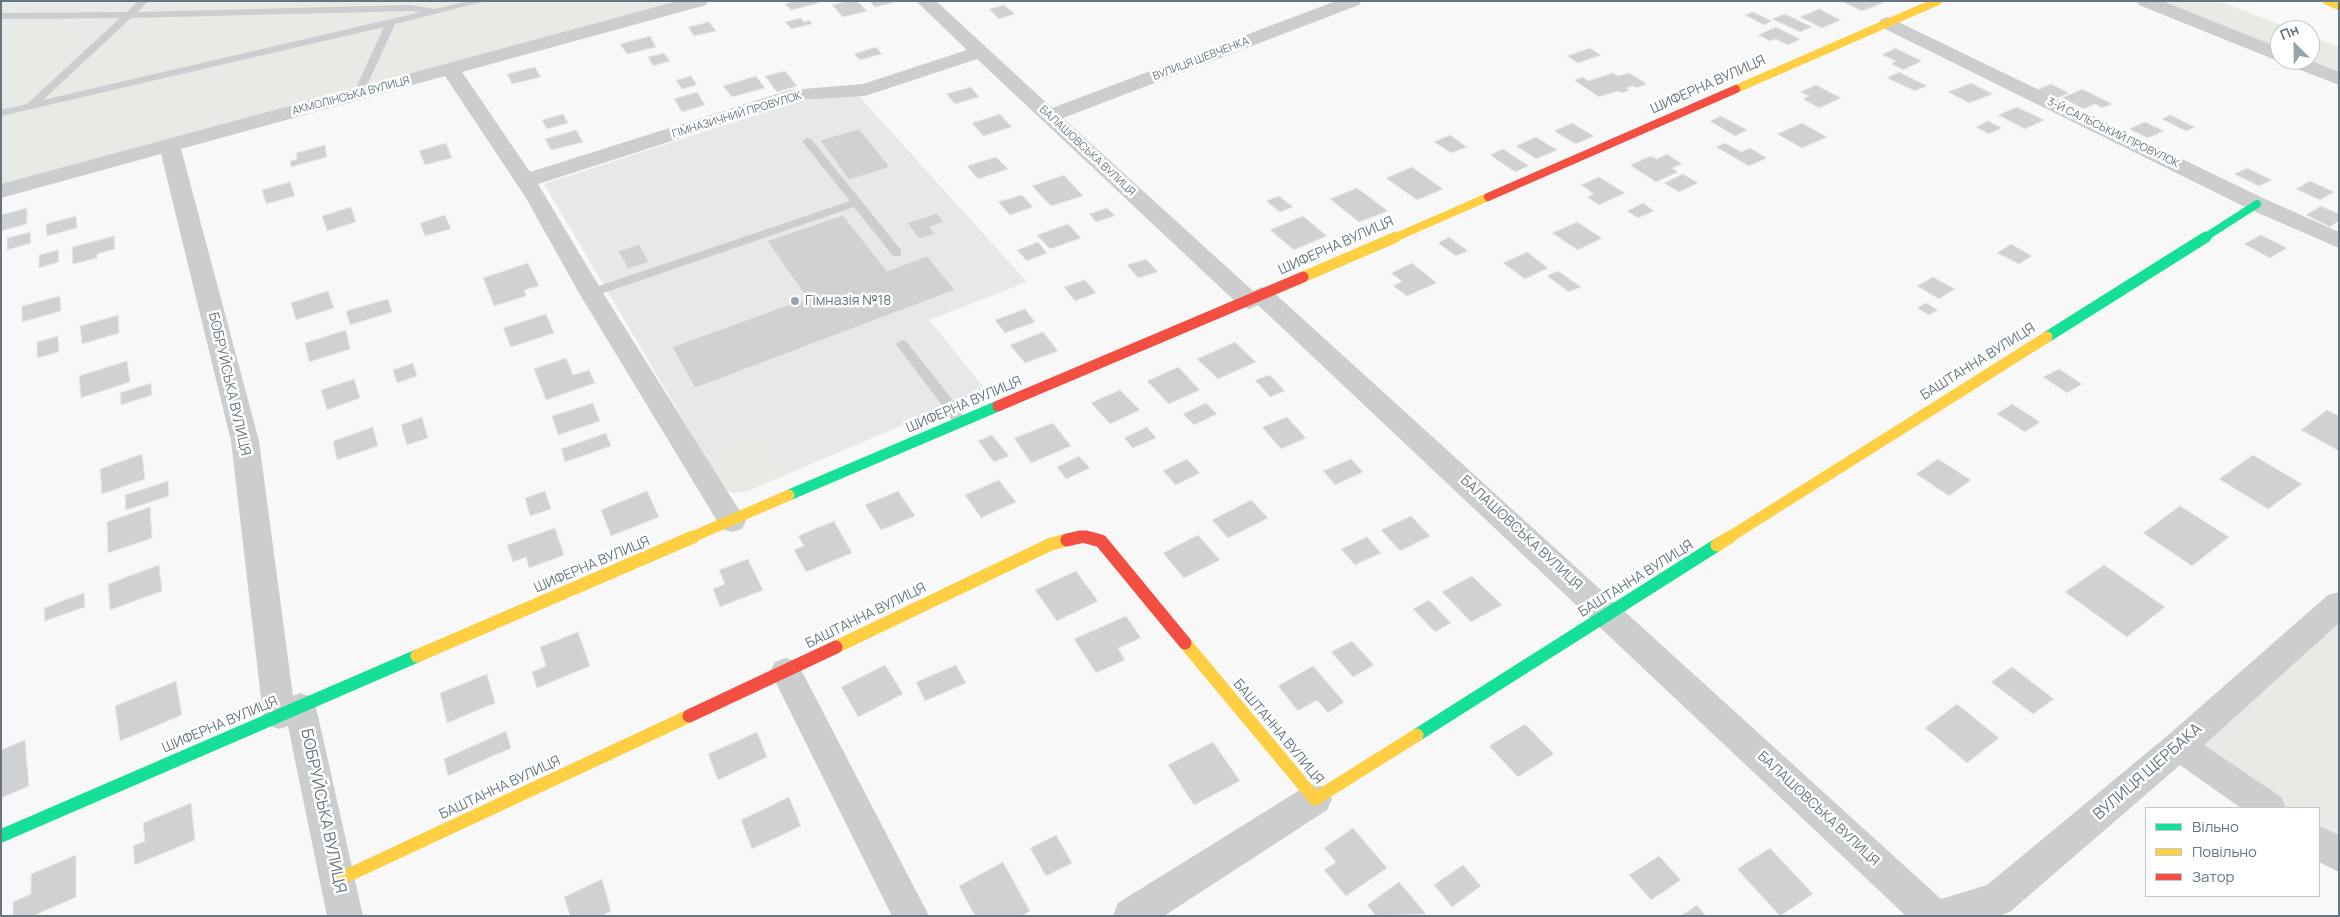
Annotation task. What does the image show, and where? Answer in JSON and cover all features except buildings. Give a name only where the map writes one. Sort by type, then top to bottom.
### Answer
[{"type":"street","name":"АКМОЛІНСЬКА ВУЛИЦЯ","points":[[1,191],[170,147],[700,1]]},
{"type":"street","name":"БАЛАШОВСЬКА ВУЛИЦЯ","points":[[925,1],[1049,116],[1609,614],[1933,916]]},
{"type":"street","name":"ВУЛИЦЯ ШЕВЧЕНКА","points":[[1049,116],[1353,1]]},
{"type":"street","name":"ШИФЕРНА ВУЛИЦЯ","points":[[1,836],[959,422],[1255,298],[1938,1]]},
{"type":"street","points":[[2145,1],[2270,51]]},
{"type":"street","points":[[2327,1],[2339,6]]},
{"type":"street","name":"3-Й САЛЬСЬКИЙ ПРОВУЛОК","points":[[1888,23],[2257,204],[2339,241]]},
{"type":"street","name":"ГІМНАЗИЧНИЙ ПРОВУЛОК","points":[[524,181],[797,94],[865,90],[980,52]]},
{"type":"street","points":[[450,70],[537,198],[591,293],[732,521]]},
{"type":"street","points":[[2318,70],[2339,78]]},
{"type":"street","name":"БОБРУЙСЬКА ВУЛИЦЯ","points":[[170,147],[246,440],[290,711],[338,880],[346,916]]},
{"type":"street","name":"БАШТАННА ВУЛИЦЯ","points":[[338,880],[786,671],[1051,544],[1083,536],[1101,541],[1109,550],[1315,799],[2257,204]]},
{"type":"street","name":"ВУЛИЦЯ ЩЕРБАКА","points":[[1943,916],[1998,899],[2179,746],[2339,604]]},
{"type":"street","points":[[786,671],[911,916]]},
{"type":"street","points":[[2179,746],[2268,807]]},
{"type":"street","points":[[1131,916],[1315,799]]},
{"type":"street","points":[[2320,843],[2339,856]]},
{"type":"lane","points":[[31,106],[144,1]]},
{"type":"lane","points":[[1,113],[390,24],[482,1]]},
{"type":"lane","points":[[1,16],[127,16],[410,8],[436,13]]},
{"type":"lane","points":[[358,94],[390,24]]},
{"type":"lane","points":[[807,141],[897,253]]},
{"type":"lane","points":[[591,293],[855,202]]},
{"type":"lane","points":[[902,344],[950,406],[959,422]]},
{"type":"shaded area","points":[[1,1],[700,1],[1,190]]},
{"type":"shaded area","points":[[2145,1],[2218,1],[2270,21],[2270,51]]},
{"type":"shaded area","points":[[2320,40],[2339,47],[2339,79],[2317,70],[2320,70]]},
{"type":"shaded area","name":"Гімназія №18","points":[[858,95],[1027,282],[929,320],[986,390],[792,472],[767,434],[706,458],[544,184],[799,101]]},
{"type":"shaded area","points":[[767,434],[792,472],[748,491],[734,493],[723,489],[706,458]]},
{"type":"shaded area","points":[[2339,604],[2339,856],[2320,843],[2320,807],[2268,807],[2179,746]]},
{"type":"traffic: fast","points":[[2047,337],[2257,204]]},
{"type":"traffic: fast","points":[[789,495],[998,406]]},
{"type":"traffic: fast","points":[[1417,735],[1717,545]]},
{"type":"traffic: fast","points":[[1,836],[417,656]]},
{"type":"traffic: slow","points":[[1736,89],[1938,1]]},
{"type":"traffic: slow","points":[[2327,1],[2339,6]]},
{"type":"traffic: slow","points":[[1303,277],[1488,197]]},
{"type":"traffic: slow","points":[[1717,545],[2047,337]]},
{"type":"traffic: slow","points":[[417,656],[789,495]]},
{"type":"traffic: slow","points":[[836,647],[1051,544],[1067,540]]},
{"type":"traffic: slow","points":[[1185,643],[1315,799],[1417,735]]},
{"type":"traffic: slow","points":[[338,880],[689,716]]},
{"type":"traffic: jam","points":[[1488,197],[1736,89]]},
{"type":"traffic: jam","points":[[998,406],[1303,277]]},
{"type":"traffic: jam","points":[[1067,540],[1083,536],[1101,541],[1185,643]]},
{"type":"traffic: jam","points":[[689,716],[836,647]]},
{"type":"place","name":"Гімназія №18","points":[[795,301]]}]
